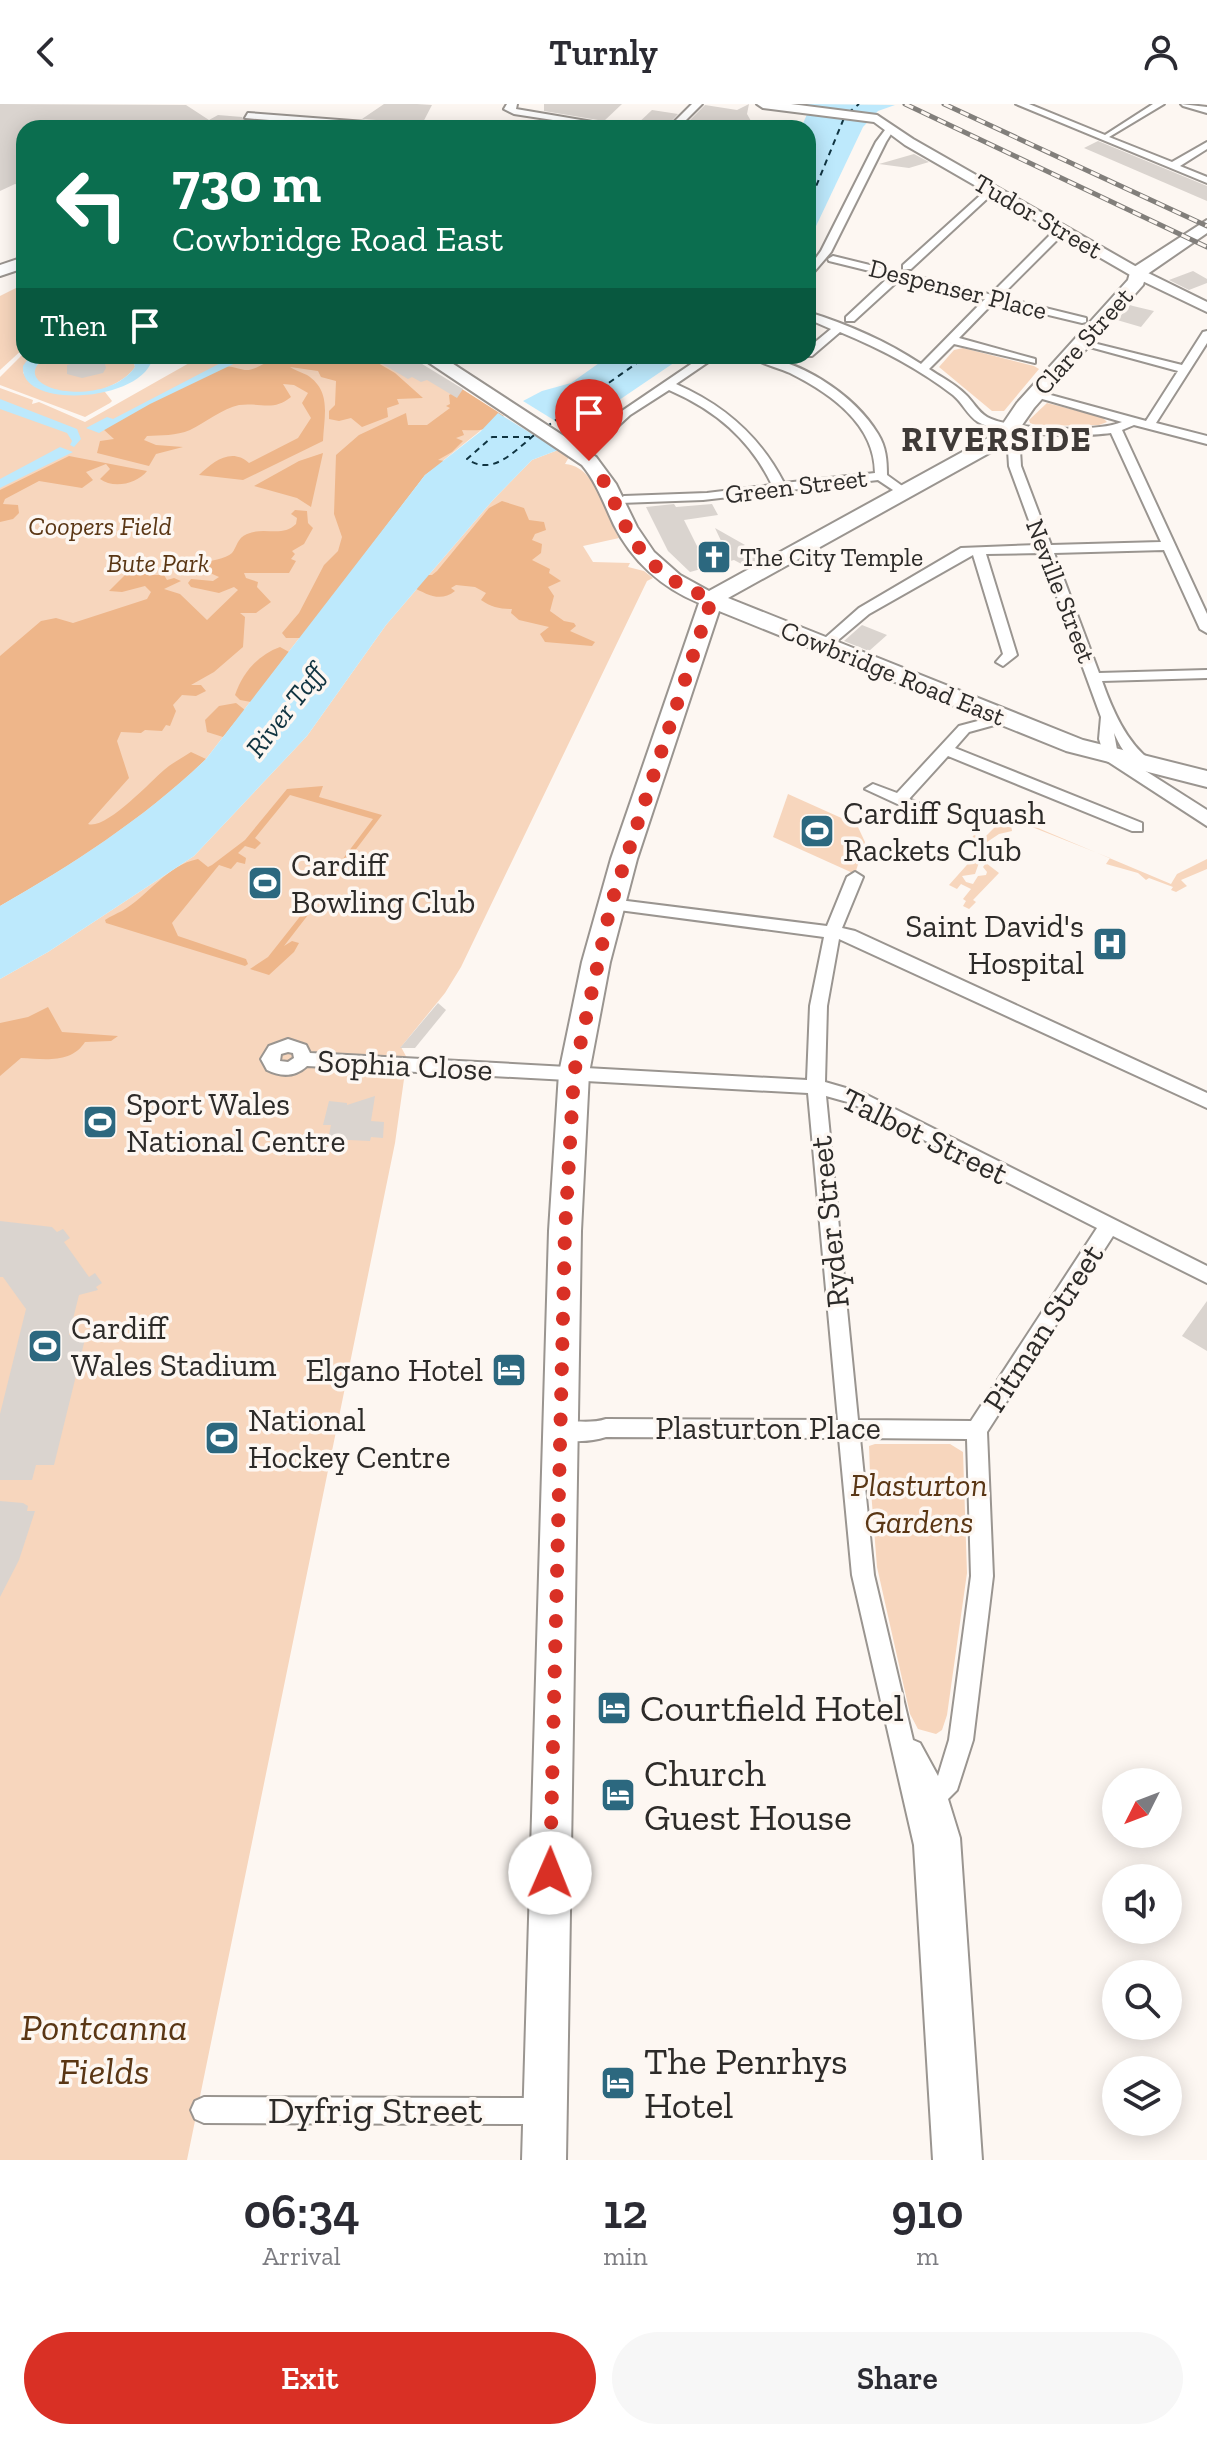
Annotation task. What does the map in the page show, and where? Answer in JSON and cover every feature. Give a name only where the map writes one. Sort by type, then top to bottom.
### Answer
[{"type":"main road","points":[[1137,273],[1207,225]]},
{"type":"main road","name":"Clare Street","points":[[712,598],[873,509],[1009,425],[1137,281],[1137,273]]},
{"type":"main road","name":"Cowbridge Road East","points":[[443,364],[471,382],[475,388],[505,402],[606,467],[654,551],[675,572],[712,598]]},
{"type":"main road","name":"Cowbridge Road East","points":[[573,445],[601,474],[630,534],[649,560],[680,586],[1084,752],[1128,762]]},
{"type":"main road","points":[[544,2160],[565,1231],[574,1073],[611,904],[712,598]]},
{"type":"main road","points":[[1128,762],[1168,777],[1207,786]]},
{"type":"main road","points":[[1128,762],[1207,779]]},
{"type":"street","points":[[270,117],[279,104]]},
{"type":"street","points":[[681,120],[697,104]]},
{"type":"street","name":"Tudor Street","points":[[763,104],[798,106],[873,118],[886,123],[893,131],[1064,232],[1207,308]]},
{"type":"street","points":[[1021,104],[1207,180]]},
{"type":"street","points":[[1109,134],[1159,104]]},
{"type":"street","points":[[1186,104],[1207,110]]},
{"type":"street","points":[[510,106],[582,120]]},
{"type":"street","points":[[248,116],[294,120]]},
{"type":"street","points":[[816,265],[826,252],[881,142],[888,132],[893,131]]},
{"type":"street","points":[[1175,165],[1207,145]]},
{"type":"street","points":[[816,348],[987,194],[995,192]]},
{"type":"street","points":[[924,368],[1057,234],[1064,232]]},
{"type":"street","name":"Despenser Place","points":[[833,259],[903,271],[1082,320]]},
{"type":"street","points":[[816,317],[845,323],[924,368],[977,410],[982,419],[1009,425],[1116,430],[1132,421]]},
{"type":"street","points":[[1149,425],[1207,334]]},
{"type":"street","points":[[952,340],[1031,361]]},
{"type":"street","points":[[1081,343],[1184,369]]},
{"type":"street","points":[[601,435],[624,415],[699,364]]},
{"type":"street","points":[[775,364],[804,376],[847,406],[876,443],[882,472],[907,489]]},
{"type":"street","points":[[668,385],[709,404],[740,429],[762,453],[780,488]]},
{"type":"street","points":[[1009,425],[1132,421],[1207,440]]},
{"type":"street","name":"Neville Street","points":[[1009,425],[1015,466],[1108,717],[1106,739],[1128,762]]},
{"type":"street","points":[[1116,430],[1205,620]]},
{"type":"street","name":"Green Street","points":[[624,500],[707,496],[882,472]]},
{"type":"street","points":[[832,638],[864,611],[966,551],[1169,546]]},
{"type":"street","points":[[978,551],[1010,655],[1003,662]]},
{"type":"street","points":[[1094,677],[1207,674]]},
{"type":"street","points":[[958,700],[966,716],[964,729]]},
{"type":"street","name":"Neville Street","points":[[1108,717],[1115,722],[1127,749],[1128,762]]},
{"type":"street","points":[[899,800],[964,729],[1004,718]]},
{"type":"street","points":[[945,749],[1137,827]]},
{"type":"street","name":"Cowbridge Road East","points":[[1128,762],[1207,819]]},
{"type":"street","points":[[1168,777],[1207,807]]},
{"type":"street","points":[[873,789],[922,810]]},
{"type":"street","name":"Ryder Street","points":[[850,1428],[816,1087],[818,1014],[831,932],[855,877]]},
{"type":"street","points":[[611,904],[855,937],[1207,1101]]},
{"type":"street","name":"Sophia Close","points":[[288,1045],[300,1049],[303,1059],[297,1066],[287,1069],[273,1065],[272,1053],[288,1045]]},
{"type":"street","name":"Sophia Close","points":[[303,1059],[574,1073]]},
{"type":"street","name":"Talbot Street","points":[[574,1073],[816,1087],[850,1096],[1207,1275]]},
{"type":"street","points":[[818,1108],[833,1099],[850,1096]]},
{"type":"street","name":"Pitman Street","points":[[977,1430],[1109,1226]]},
{"type":"street","name":"Plasturton Place","points":[[560,1431],[597,1431],[606,1428],[977,1430]]},
{"type":"street","points":[[850,1428],[863,1575],[902,1732],[926,1799],[938,1846],[969,2160]]},
{"type":"street","points":[[926,1799],[949,1782],[958,1758],[978,1615],[982,1576],[977,1430]]},
{"type":"street","points":[[938,1846],[946,2160]]},
{"type":"street","name":"Dyfrig Street","points":[[204,2110],[546,2111]]},
{"type":"green space","points":[[16,288],[16,355],[0,370],[0,296]]},
{"type":"green space","points":[[963,348],[1039,369],[1004,411],[992,411],[939,367],[954,350]]},
{"type":"green space","points":[[16,361],[16,364],[27,364],[23,373],[52,393],[105,392],[112,401],[85,417],[0,385],[0,377]]},
{"type":"green space","points":[[38,364],[134,364],[135,367],[114,384],[100,390],[70,394],[44,386],[34,376],[34,368]]},
{"type":"green space","name":"Bute Park","points":[[187,364],[421,364],[498,412],[480,431],[425,475],[206,759],[134,821],[82,857],[0,906],[0,388],[33,400],[32,404],[39,402],[85,422]]},
{"type":"green space","points":[[1047,403],[1102,417],[1107,422],[1099,425],[1038,426],[1030,423],[1029,420]]},
{"type":"green space","name":"Pontcanna Fields","points":[[558,450],[569,457],[565,464],[585,473],[592,482],[619,538],[583,546],[593,562],[630,563],[628,567],[644,571],[653,578],[647,581],[461,967],[445,993],[401,1047],[407,1058],[395,1143],[187,2160],[0,2160],[0,979],[48,952],[194,856],[307,736],[386,625],[493,500],[532,460]]},
{"type":"green space","name":"Cardiff Squash Rackets Club","points":[[788,794],[857,825],[865,842],[855,874],[773,837]]},
{"type":"green space","points":[[1007,815],[1096,852],[1032,827],[1011,825],[1012,831],[999,834],[984,844],[971,839],[974,835],[983,839]]},
{"type":"green space","points":[[982,854],[975,874],[962,876],[966,882],[973,884],[978,876],[986,875],[983,867],[986,863],[999,873],[973,900],[976,902],[969,909],[963,906],[966,901],[963,899],[971,889],[961,884],[957,889],[949,885],[974,857],[970,855]]},
{"type":"green space","points":[[1110,858],[1171,884],[1177,874],[1207,859],[1207,869],[1181,880],[1187,886],[1176,892],[1171,890],[1173,887],[1149,878],[1146,880],[1138,873],[1106,864]]},
{"type":"green space","name":"Plasturton Gardens","points":[[950,1444],[963,1452],[967,1573],[947,1715],[942,1730],[936,1734],[918,1729],[910,1714],[877,1567],[870,1478],[874,1475],[870,1474],[869,1446]]},
{"type":"shaded area","points":[[380,364],[423,398],[397,399],[399,404],[387,408],[388,417],[362,427],[351,418],[339,421],[329,419],[329,411],[335,405],[336,381],[321,377],[318,371],[290,367],[307,375],[320,389],[325,405],[323,441],[243,480],[199,475],[222,458],[236,456],[249,463],[298,438],[311,418],[302,403],[308,393],[294,385],[283,384],[291,397],[284,402],[266,406],[239,405],[185,432],[147,436],[144,440],[156,445],[183,447],[156,454],[149,466],[97,453],[100,441],[114,439],[103,429],[117,419],[224,366],[249,370],[259,366]]},
{"type":"shaded area","points":[[462,389],[504,416],[485,429],[462,430],[464,435],[456,438],[463,441],[438,460],[445,461],[425,475],[301,638],[286,638],[282,633],[299,613],[324,565],[338,551],[342,537],[334,514],[336,455],[359,435],[406,413],[408,425],[427,425],[450,408],[446,406],[450,404],[449,395]]},
{"type":"shaded area","points":[[323,453],[311,507],[297,498],[254,486],[299,461]]},
{"type":"shaded area","points":[[69,456],[147,471],[131,482],[111,484],[100,479],[110,469],[106,464],[86,472],[93,480],[82,488],[39,481],[5,499],[3,504],[18,505],[19,513],[13,519],[0,522],[0,490]]},
{"type":"shaded area","points":[[502,501],[524,508],[529,520],[544,522],[546,530],[535,534],[532,540],[542,544],[541,553],[532,560],[550,569],[549,573],[561,581],[548,587],[554,596],[550,611],[564,621],[574,623],[576,626],[570,631],[595,642],[592,646],[545,642],[540,634],[549,627],[519,620],[511,613],[512,609],[496,607],[481,600],[486,593],[475,587],[456,585],[451,588],[455,591],[439,597],[412,587],[417,575],[432,575],[437,571],[489,508]]},
{"type":"shaded area","points":[[295,510],[307,511],[308,523],[313,528],[304,544],[292,551],[295,554],[291,559],[296,561],[289,573],[244,573],[246,578],[258,582],[257,587],[271,602],[256,613],[240,613],[245,617],[243,647],[214,672],[191,685],[201,685],[206,691],[196,696],[182,695],[173,705],[176,711],[170,726],[166,725],[162,731],[121,732],[117,741],[129,778],[88,824],[106,820],[167,767],[191,752],[206,759],[159,801],[108,839],[0,906],[0,656],[41,621],[56,618],[73,623],[147,599],[151,592],[145,586],[122,592],[109,591],[141,559],[147,560],[146,571],[153,575],[181,581],[164,589],[180,594],[207,620],[238,590],[234,587],[219,593],[191,587],[188,583],[191,579],[213,581],[219,577],[199,568],[201,563],[229,555],[247,534],[291,528],[296,524],[297,518],[291,514]]},
{"type":"shaded area","points":[[280,647],[289,652],[251,702],[240,700],[235,695],[247,672],[258,660]]},
{"type":"shaded area","points":[[236,703],[245,710],[223,737],[207,732],[205,720],[219,706]]},
{"type":"shaded area","points":[[323,786],[319,797],[382,815],[335,877],[331,877],[333,872],[373,819],[290,795],[255,838],[261,843],[255,849],[245,846],[238,853],[246,858],[245,864],[237,862],[231,869],[219,865],[172,923],[178,936],[246,959],[248,964],[245,966],[106,923],[105,920],[131,905],[167,874],[187,862],[198,859],[208,867],[212,865],[245,840],[287,789]]},
{"type":"shaded area","points":[[317,895],[318,902],[284,946],[292,941],[299,943],[294,952],[269,975],[250,969],[268,957]]},
{"type":"shaded area","points":[[48,1007],[62,1032],[118,1036],[111,1041],[85,1042],[65,1057],[21,1058],[0,1076],[0,1023],[28,1017]]},
{"type":"water","points":[[805,104],[895,105],[878,111],[863,127],[816,226],[816,120],[804,120],[808,112]]},
{"type":"water","points":[[40,364],[36,368],[36,378],[46,385],[81,392],[101,389],[120,381],[135,367],[134,364],[149,364],[143,374],[126,385],[82,395],[59,395],[40,390],[27,380],[23,366]]},
{"type":"water","points":[[219,364],[233,364],[150,404],[99,433],[86,428],[107,417],[113,419]]},
{"type":"water","points":[[598,364],[672,364],[597,415],[578,435],[523,401],[542,391],[571,383]]},
{"type":"water","points":[[0,399],[77,429],[81,439],[74,447],[70,445],[72,441],[67,433],[0,409]]},
{"type":"water","name":"River Taff","points":[[498,413],[558,450],[532,460],[493,500],[386,625],[307,736],[194,856],[48,952],[0,979],[0,906],[108,839],[159,801],[206,759],[425,475],[480,432]]},
{"type":"water","points":[[60,447],[73,452],[0,488],[0,479]]},
{"type":"building","points":[[0,104],[186,105],[209,120],[16,120],[16,184],[0,191]]},
{"type":"building","points":[[384,104],[432,105],[424,120],[362,119]]},
{"type":"building","points":[[544,104],[622,104],[605,120],[544,111]]},
{"type":"building","points":[[749,104],[747,114],[750,120],[690,120],[705,105],[737,110]]},
{"type":"building","points":[[652,110],[678,114],[672,120],[641,120]]},
{"type":"building","points":[[218,115],[242,117],[244,120],[209,120]]},
{"type":"building","points":[[1098,141],[1207,186],[1207,201],[1084,148]]},
{"type":"building","points":[[914,154],[929,162],[909,168],[879,164]]},
{"type":"building","points":[[1193,271],[1207,279],[1207,283],[1189,290],[1169,280]]},
{"type":"building","points":[[1130,305],[1154,311],[1141,327],[1117,320]]},
{"type":"building","points":[[105,364],[106,368],[103,373],[82,378],[67,374],[67,365]]},
{"type":"building","points":[[383,364],[422,364],[463,389],[457,398],[427,380],[408,379]]},
{"type":"building","points":[[674,504],[676,507],[712,504],[718,515],[684,520],[698,548],[723,545],[715,528],[745,545],[738,549],[759,560],[747,567],[734,560],[690,572],[668,551],[646,507]]},
{"type":"building","points":[[862,625],[887,635],[869,651],[844,641]]},
{"type":"building","points":[[438,1003],[446,1010],[415,1048],[400,1048]]},
{"type":"building","points":[[375,1096],[371,1121],[384,1122],[383,1138],[371,1137],[370,1141],[328,1139],[331,1125],[323,1125],[329,1101],[347,1105]]},
{"type":"building","name":"Cardiff Wales Stadium","points":[[0,1221],[52,1227],[57,1232],[63,1229],[70,1238],[64,1242],[89,1277],[95,1273],[102,1283],[96,1287],[98,1290],[79,1295],[69,1335],[86,1335],[54,1465],[36,1465],[32,1480],[0,1480],[0,1414],[26,1309],[0,1277]]},
{"type":"building","points":[[1207,1301],[1207,1351],[1182,1336]]},
{"type":"building","points":[[0,1501],[23,1503],[28,1506],[27,1511],[35,1511],[19,1560],[0,1597]]},
{"type":"ferry route","points":[[848,113],[859,104]]},
{"type":"ferry route","points":[[816,186],[844,118]]},
{"type":"ferry route","points":[[546,427],[636,364]]},
{"type":"ferry route","points":[[530,437],[492,437],[467,459],[477,464],[496,463],[538,432]]},
{"type":"railway","points":[[905,104],[1207,247]]},
{"type":"railway","points":[[944,104],[1207,226]]},
{"type":"place","name":"The City Temple","points":[[714,557]]},
{"type":"place","name":"Cardiff Squash Rackets Club","points":[[817,831]]},
{"type":"place","name":"Cardiff Bowling Club","points":[[265,883]]},
{"type":"place","name":"Saint David's Hospital","points":[[1110,944]]},
{"type":"place","name":"Sport Wales National Centre","points":[[100,1122]]},
{"type":"place","name":"Cardiff Wales Stadium","points":[[45,1346]]},
{"type":"place","name":"Elgano Hotel","points":[[509,1370]]},
{"type":"place","name":"National Hockey Centre","points":[[222,1438]]},
{"type":"place","name":"Courtfield Hotel","points":[[614,1708]]},
{"type":"place","name":"Church Guest House","points":[[618,1795]]},
{"type":"place","name":"The Penrhys Hotel","points":[[618,2083]]},
{"type":"district","name":"RIVERSIDE","points":[[997,439]]},
{"type":"route","points":[[550,1873],[565,1231],[574,1073],[596,962],[624,859],[712,598],[680,586],[649,560],[630,534],[601,474],[589,461]]},
{"type":"park label","name":"Coopers Field","points":[[100,526]]}]
